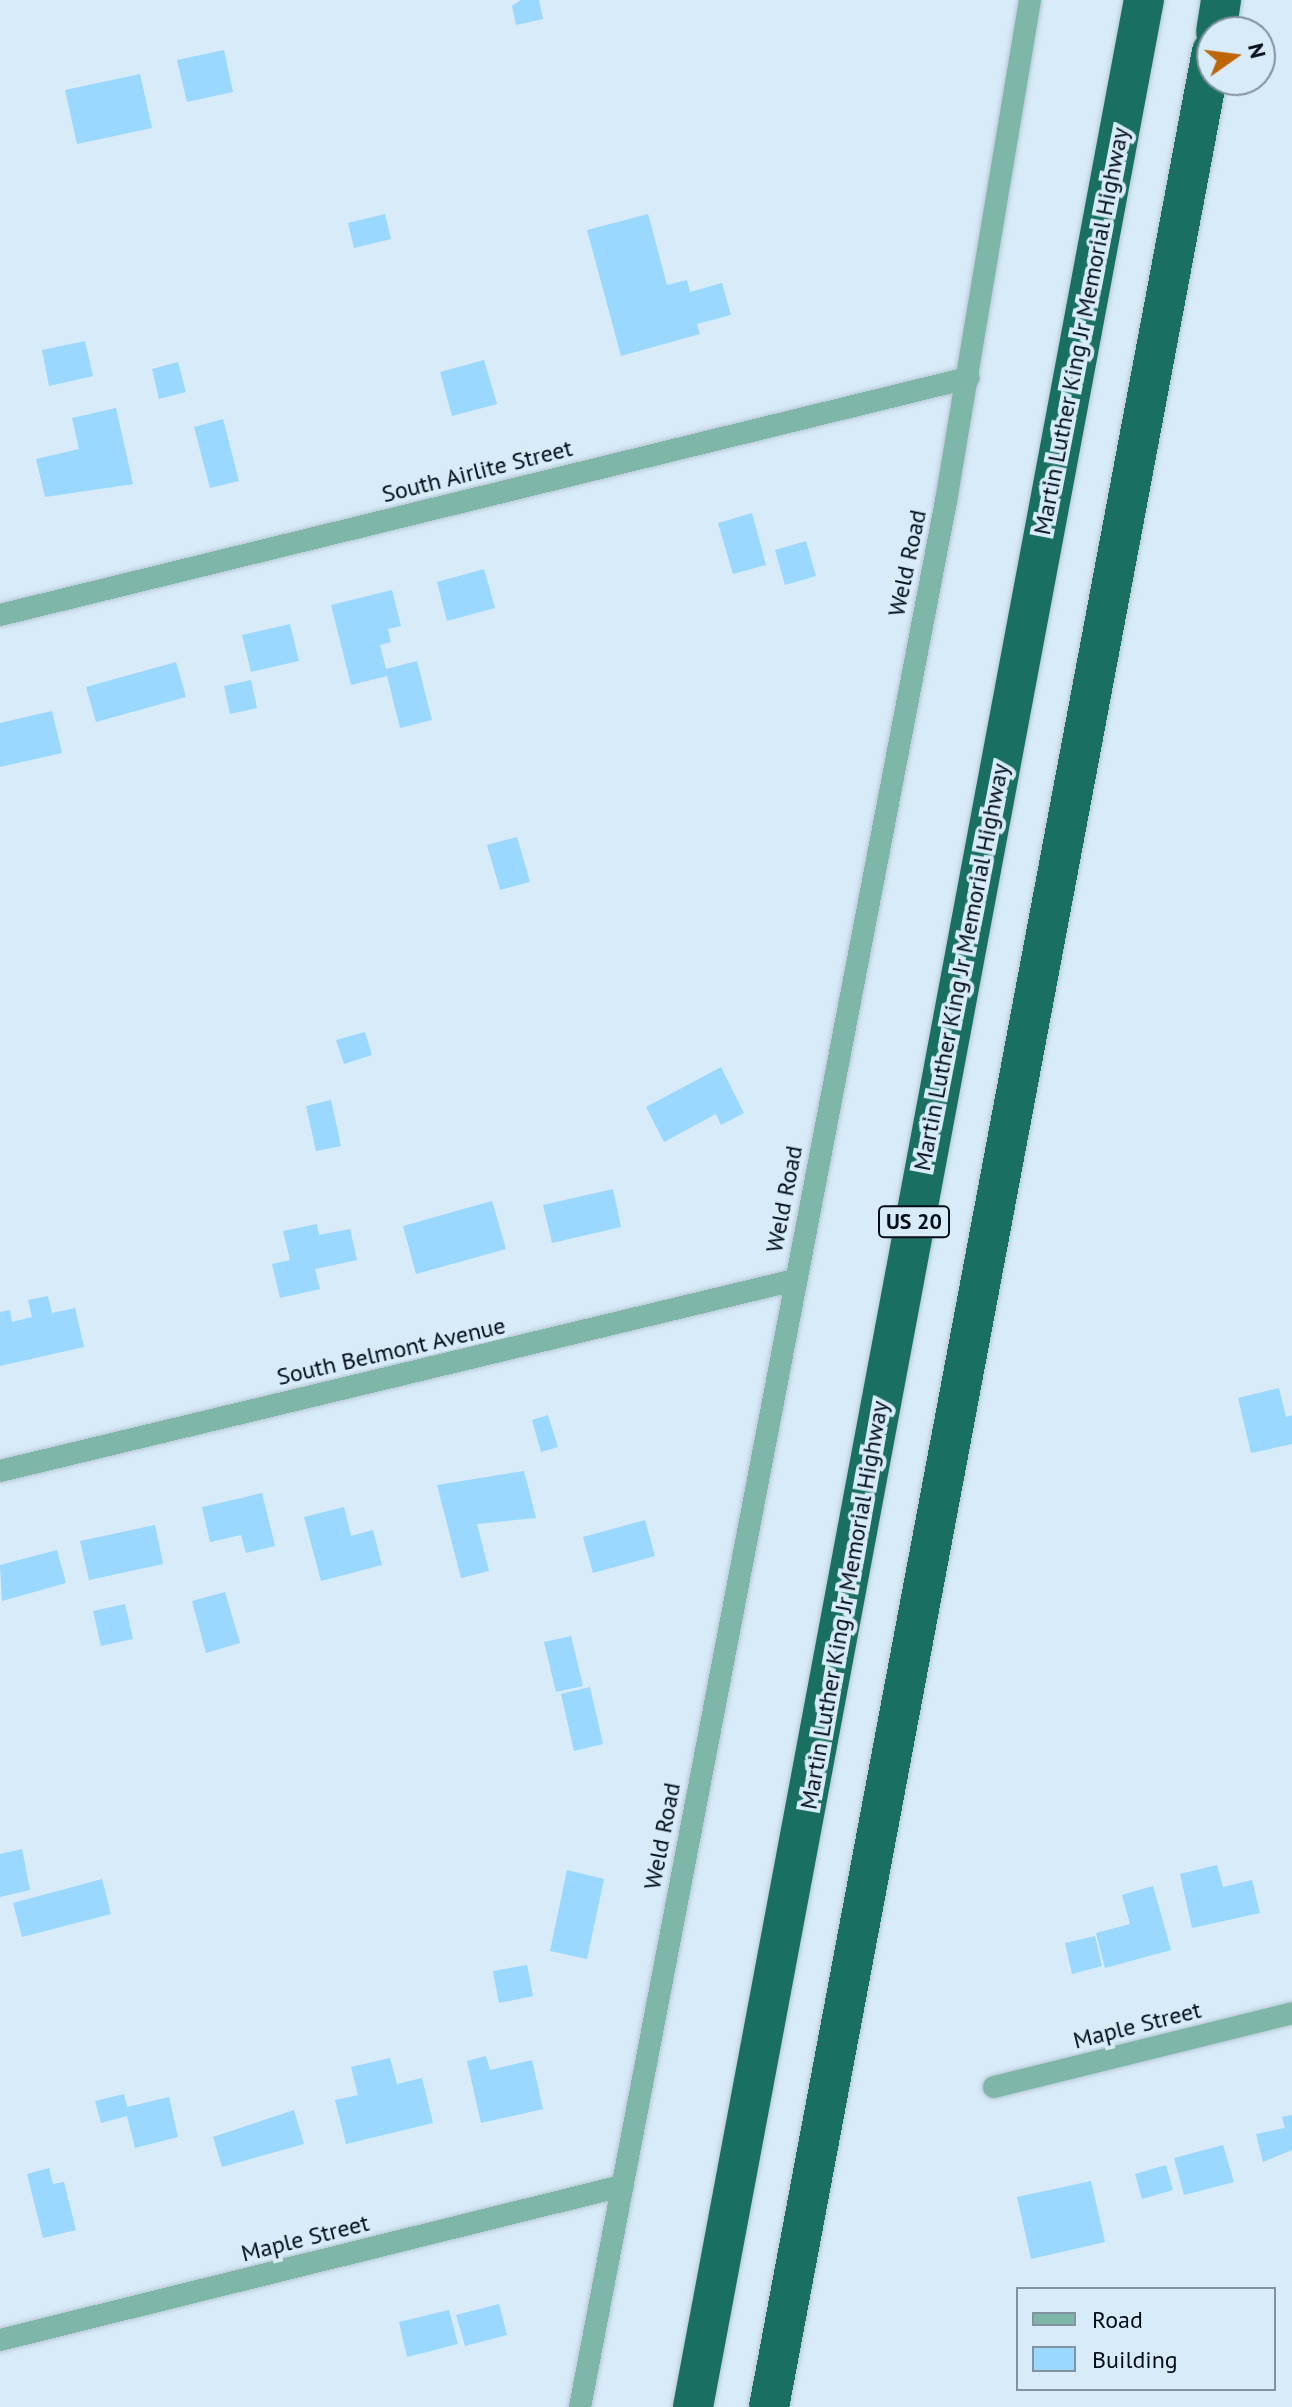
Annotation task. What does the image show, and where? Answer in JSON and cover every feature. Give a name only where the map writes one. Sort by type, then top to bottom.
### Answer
[{"type":"highway","name":"Martin Luther King Jr Memorial Highway","points":[[693,2407],[1144,0]]},
{"type":"highway","points":[[769,2407],[1204,96]]},
{"type":"street","name":"Weld Road","points":[[580,2407],[968,378],[1030,0]]},
{"type":"street","name":"South Airlite Street","points":[[0,615],[968,378]]},
{"type":"street","name":"South Belmont Avenue","points":[[0,1471],[795,1280]]},
{"type":"street","name":"Maple Street","points":[[994,2087],[1292,2013]]},
{"type":"street","name":"Maple Street","points":[[0,2340],[622,2186]]},
{"type":"building","points":[[521,0],[539,0],[543,19],[516,25],[512,6]]},
{"type":"building","points":[[224,50],[233,92],[187,102],[177,60]]},
{"type":"building","points":[[140,74],[152,128],[77,144],[65,90]]},
{"type":"building","points":[[385,214],[391,239],[354,248],[348,223]]},
{"type":"building","points":[[648,214],[667,285],[687,280],[690,292],[722,283],[731,315],[697,324],[700,334],[621,356],[587,230]]},
{"type":"building","points":[[85,341],[93,376],[49,386],[42,350]]},
{"type":"building","points":[[484,360],[497,404],[452,416],[440,372]]},
{"type":"building","points":[[178,362],[186,392],[159,399],[152,369]]},
{"type":"building","points":[[116,408],[133,484],[45,497],[36,459],[79,449],[72,418]]},
{"type":"building","points":[[223,419],[239,481],[210,488],[194,427]]},
{"type":"building","points":[[752,513],[766,565],[733,574],[718,523]]},
{"type":"building","points":[[806,541],[816,576],[785,585],[775,550]]},
{"type":"building","points":[[484,569],[495,608],[447,621],[437,582]]},
{"type":"building","points":[[392,590],[401,626],[388,629],[391,642],[380,645],[386,669],[417,661],[432,720],[400,728],[387,676],[351,685],[331,605]]},
{"type":"building","points":[[290,624],[299,661],[251,672],[242,635]]},
{"type":"building","points":[[176,662],[186,697],[96,722],[86,687]]},
{"type":"building","points":[[251,680],[257,708],[230,714],[224,686]]},
{"type":"building","points":[[52,711],[62,753],[0,767],[0,723]]},
{"type":"building","points":[[517,837],[530,882],[500,890],[487,845]]},
{"type":"building","points":[[365,1032],[372,1055],[344,1064],[336,1040]]},
{"type":"building","points":[[721,1067],[744,1113],[721,1125],[716,1114],[664,1142],[646,1107]]},
{"type":"building","points":[[331,1100],[341,1146],[316,1151],[306,1106]]},
{"type":"building","points":[[613,1189],[621,1227],[552,1243],[543,1205]]},
{"type":"building","points":[[492,1201],[506,1249],[416,1274],[403,1226]]},
{"type":"building","points":[[317,1224],[319,1235],[350,1229],[357,1260],[315,1269],[320,1289],[280,1298],[272,1264],[290,1260],[283,1231]]},
{"type":"building","points":[[48,1296],[52,1313],[75,1308],[84,1347],[0,1366],[0,1312],[10,1310],[12,1322],[32,1317],[28,1300]]},
{"type":"building","points":[[1279,1388],[1286,1417],[1292,1415],[1292,1444],[1251,1453],[1238,1398]]},
{"type":"building","points":[[548,1415],[558,1447],[541,1452],[532,1420]]},
{"type":"building","points":[[524,1471],[536,1518],[477,1524],[489,1571],[461,1578],[437,1485]]},
{"type":"building","points":[[262,1493],[275,1546],[246,1553],[241,1535],[210,1542],[202,1507]]},
{"type":"building","points":[[344,1507],[351,1536],[373,1530],[382,1565],[321,1581],[304,1517]]},
{"type":"building","points":[[645,1520],[655,1556],[593,1573],[583,1537]]},
{"type":"building","points":[[155,1525],[163,1564],[89,1580],[80,1541]]},
{"type":"building","points":[[57,1550],[66,1583],[2,1601],[0,1565]]},
{"type":"building","points":[[225,1592],[240,1643],[206,1653],[192,1601]]},
{"type":"building","points":[[125,1604],[133,1639],[101,1646],[93,1611]]},
{"type":"building","points":[[571,1636],[583,1686],[556,1692],[544,1642]]},
{"type":"building","points":[[590,1687],[603,1744],[574,1751],[561,1694]]},
{"type":"building","points":[[22,1849],[30,1890],[0,1897],[0,1854]]},
{"type":"building","points":[[1217,1865],[1223,1887],[1252,1880],[1260,1913],[1192,1928],[1180,1874]]},
{"type":"building","points":[[567,1870],[604,1879],[587,1959],[550,1951]]},
{"type":"building","points":[[102,1879],[111,1914],[22,1937],[13,1903]]},
{"type":"building","points":[[1153,1886],[1171,1950],[1105,1968],[1096,1933],[1130,1924],[1122,1895]]},
{"type":"building","points":[[1095,1936],[1102,1966],[1072,1974],[1065,1943]]},
{"type":"building","points":[[527,1965],[533,1996],[499,2003],[493,1971]]},
{"type":"building","points":[[486,2056],[490,2070],[532,2060],[543,2109],[481,2123],[467,2061]]},
{"type":"building","points":[[390,2058],[397,2084],[422,2078],[433,2123],[346,2144],[335,2100],[358,2095],[351,2067]]},
{"type":"building","points":[[124,2094],[127,2107],[169,2097],[178,2137],[135,2148],[127,2116],[101,2123],[95,2101]]},
{"type":"building","points":[[294,2110],[304,2144],[222,2167],[213,2137]]},
{"type":"building","points":[[1292,2115],[1292,2150],[1263,2162],[1256,2134],[1285,2128],[1282,2117]]},
{"type":"building","points":[[1223,2145],[1234,2182],[1184,2195],[1174,2158]]},
{"type":"building","points":[[1166,2165],[1173,2190],[1142,2199],[1135,2174]]},
{"type":"building","points":[[49,2168],[53,2184],[64,2182],[76,2230],[43,2238],[27,2174]]},
{"type":"building","points":[[1091,2181],[1105,2242],[1031,2259],[1017,2197]]},
{"type":"building","points":[[499,2304],[507,2335],[465,2346],[456,2315]]},
{"type":"building","points":[[449,2310],[458,2344],[407,2357],[399,2322]]}]
